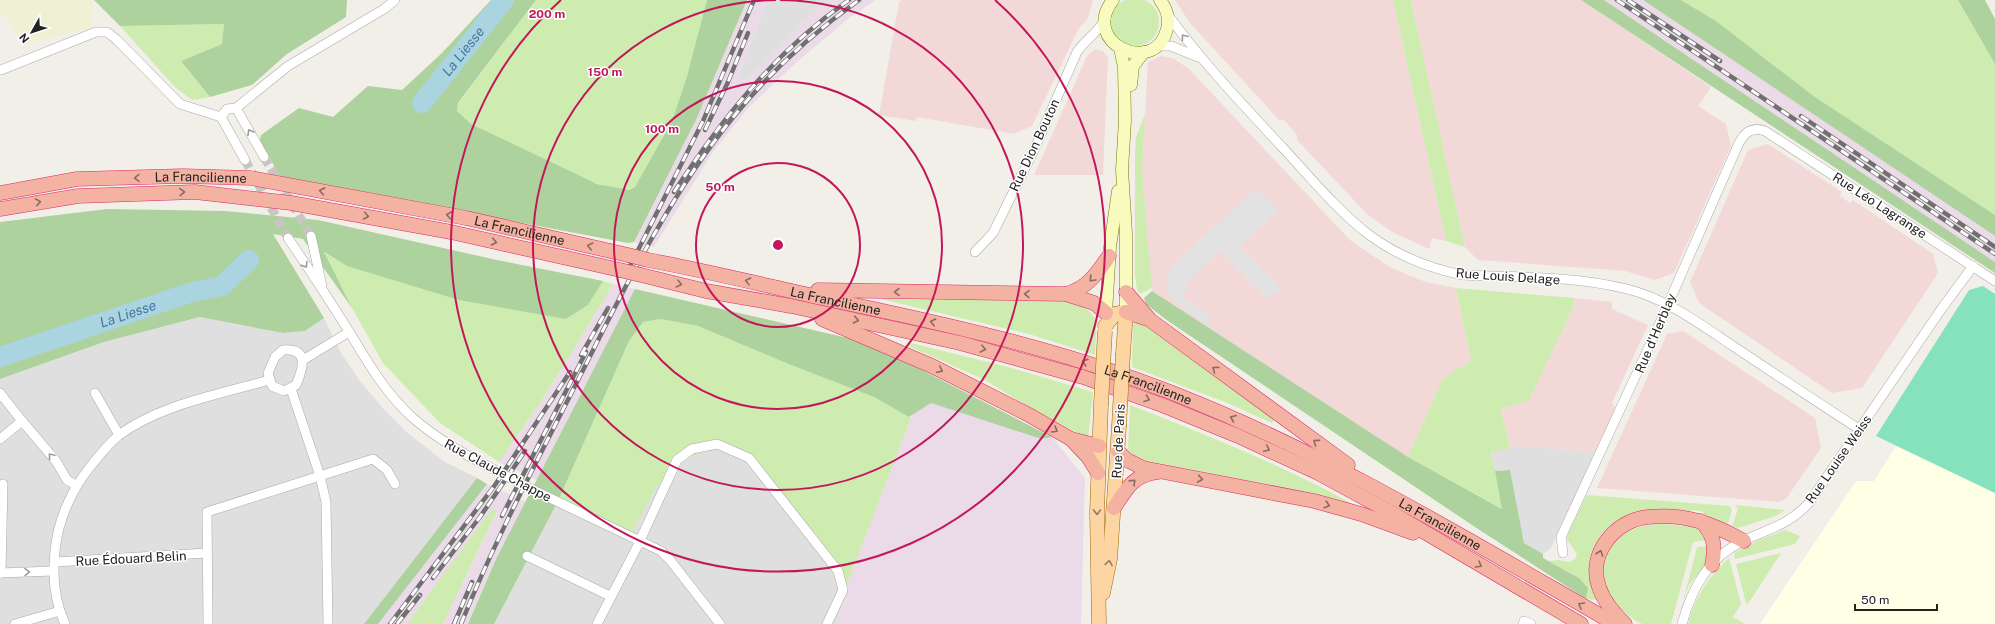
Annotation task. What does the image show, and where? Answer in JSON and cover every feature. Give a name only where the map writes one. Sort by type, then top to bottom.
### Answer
[{"type":"highway","name":"La Francilienne","points":[[0,192],[77,179],[183,176],[251,178],[466,218],[648,260],[709,272],[979,332],[1085,362],[1173,393],[1248,424],[1340,468],[1614,624]]},
{"type":"highway","name":"La Francilienne","points":[[0,209],[78,196],[195,192],[291,203],[451,232],[706,291],[791,306],[1001,353],[1076,375],[1135,395],[1238,436],[1318,473],[1392,513],[1581,624]]},
{"type":"highway","points":[[786,290],[1066,294],[1077,291],[1090,282],[1109,256]]},
{"type":"highway","points":[[1126,292],[1150,320],[1393,497]]},
{"type":"highway","points":[[1066,294],[1094,303],[1111,327]]},
{"type":"highway","points":[[791,306],[932,366],[1029,415],[1071,439],[1099,446]]},
{"type":"highway","points":[[1126,312],[1150,320]]},
{"type":"highway","points":[[1071,439],[1088,457],[1098,473]]},
{"type":"highway","points":[[1117,447],[1133,464],[1162,472],[1314,501],[1362,514],[1446,545]]},
{"type":"highway","points":[[1114,508],[1131,483],[1137,478],[1147,474],[1162,472]]},
{"type":"highway","points":[[1626,624],[1603,597],[1596,577],[1600,553],[1607,539],[1622,526],[1639,518],[1666,516],[1701,521],[1744,541]]},
{"type":"highway","points":[[1701,521],[1713,536],[1714,548],[1712,565]]},
{"type":"main road","points":[[1105,20],[1106,12],[1113,0]]},
{"type":"main road","points":[[1116,45],[1132,53],[1144,52],[1157,46],[1167,32],[1168,15],[1160,0]]},
{"type":"main road","name":"Rue de Paris","points":[[1099,619],[1110,559],[1114,508],[1117,447],[1101,404],[1111,327],[1109,256],[1122,170],[1125,120],[1124,67],[1116,45],[1107,33],[1105,20]]},
{"type":"main road","name":"Rue de Paris","points":[[1125,120],[1130,96],[1133,66],[1144,52]]},
{"type":"main road","name":"Rue de Paris","points":[[1111,327],[1126,312],[1126,234],[1122,170]]},
{"type":"main road","points":[[1111,327],[1118,312],[1126,312]]},
{"type":"main road","name":"Rue de Paris","points":[[1099,619],[1096,549],[1099,446],[1109,423],[1123,354],[1111,327]]},
{"type":"main road","points":[[1099,446],[1117,447]]},
{"type":"street","points":[[221,117],[227,110],[236,108],[288,66],[384,9],[395,0]]},
{"type":"street","name":"Rue Louis Delage","points":[[1168,15],[1201,59],[1340,209],[1368,234],[1398,253],[1429,267],[1456,273],[1587,281],[1637,292],[1668,305],[1704,326],[1859,429]]},
{"type":"street","name":"Rue Dion Bouton","points":[[975,252],[993,233],[1033,152],[1077,52],[1084,43],[1092,37],[1105,20]]},
{"type":"street","points":[[1,70],[96,32],[107,32],[117,40],[180,104],[221,117],[245,160]]},
{"type":"street","points":[[1092,37],[1103,36],[1116,45]]},
{"type":"street","points":[[1157,46],[1177,48],[1201,59]]},
{"type":"street","points":[[236,108],[264,157]]},
{"type":"street","name":"Rue d'Herblay","points":[[1563,553],[1560,537],[1668,305],[1742,137],[1746,132],[1753,129],[1765,131]]},
{"type":"street","name":"Rue Léo Lagrange","points":[[1765,131],[1995,281]]},
{"type":"street","points":[[310,236],[323,291]]},
{"type":"street","name":"Rue Claude Chappe","points":[[288,238],[371,368],[389,392],[413,418],[440,439],[465,455],[529,488],[660,551],[670,560],[720,624]]},
{"type":"street","name":"Rue Louise Weiss","points":[[1682,624],[1689,598],[1699,581],[1712,565],[1729,550],[1744,541],[1784,524],[1803,509],[1940,311],[1973,266]]},
{"type":"street","points":[[303,360],[349,332]]},
{"type":"street","points":[[283,350],[291,350],[298,353],[303,360],[303,368],[296,385],[292,389],[284,391],[277,389],[269,380],[268,373],[275,357],[283,350]]},
{"type":"street","points":[[65,624],[60,612],[54,566],[55,545],[62,513],[76,485],[105,447],[119,435],[141,422],[173,408],[269,380]]},
{"type":"street","points":[[292,389],[320,476],[326,502],[328,624]]},
{"type":"street","points":[[0,393],[56,461],[67,480],[76,485]]},
{"type":"street","points":[[94,393],[119,435]]},
{"type":"street","points":[[0,439],[22,421]]},
{"type":"street","points":[[597,624],[639,542],[677,460],[692,449],[718,444],[749,458],[838,571],[843,590],[827,624]]},
{"type":"street","points":[[208,624],[207,512],[373,459],[387,470],[395,484]]},
{"type":"street","points":[[1,573],[3,484]]},
{"type":"street","name":"Rue Édouard Belin","points":[[1,573],[54,566],[207,553]]},
{"type":"street","points":[[527,556],[610,596]]},
{"type":"street","points":[[15,624],[60,612]]},
{"type":"shaded area","points":[[0,0],[93,0],[92,27],[24,45],[0,9]]},
{"type":"shaded area","points":[[747,0],[768,0],[738,76],[745,81],[802,23],[831,0],[876,0],[849,18],[799,60],[749,107],[712,153],[654,247],[634,242],[696,120]]},
{"type":"shaded area","points":[[768,0],[831,0],[802,23],[745,81],[738,76]]},
{"type":"shaded area","points":[[902,0],[1093,0],[1088,18],[1078,30],[1032,126],[1014,134],[917,117],[916,121],[879,115],[899,2]]},
{"type":"shaded area","points":[[1175,0],[1393,0],[1446,241],[1432,238],[1429,249],[1394,233],[1368,215],[1297,140],[1297,135],[1284,120],[1279,120],[1190,23]]},
{"type":"shaded area","points":[[1411,0],[1581,0],[1711,87],[1698,106],[1726,124],[1731,146],[1674,273],[1655,280],[1625,271],[1478,260],[1465,247]]},
{"type":"shaded area","points":[[1604,0],[1643,0],[1664,14],[1995,236],[1995,262]]},
{"type":"shaded area","points":[[1095,49],[1103,51],[1108,57],[1103,175],[1034,175],[1087,56]]},
{"type":"shaded area","points":[[1161,56],[1173,58],[1189,69],[1350,240],[1388,266],[1426,282],[1456,288],[1471,361],[1443,378],[1408,457],[1152,291],[1142,170],[1148,62]]},
{"type":"shaded area","points":[[1768,144],[1842,192],[1840,196],[1850,203],[1853,200],[1933,254],[1938,273],[1862,388],[1832,393],[1699,303],[1690,282],[1748,150]]},
{"type":"shaded area","points":[[1257,188],[1278,211],[1240,246],[1283,291],[1266,298],[1220,251],[1189,281],[1183,298],[1210,316],[1209,326],[1171,299],[1167,287],[1168,275],[1175,263]]},
{"type":"shaded area","points":[[613,284],[635,289],[537,480],[499,462],[521,432],[561,370]]},
{"type":"shaded area","points":[[1574,298],[1612,302],[1612,309],[1648,325],[1612,403],[1616,408],[1596,452],[1519,446],[1510,448],[1501,409],[1529,400],[1573,308]]},
{"type":"shaded area","points":[[201,317],[283,333],[305,331],[324,318],[341,353],[360,381],[382,407],[405,431],[445,462],[477,478],[364,624],[0,624],[0,379],[104,342]]},
{"type":"shaded area","points":[[1683,331],[1815,418],[1821,448],[1786,499],[1779,502],[1597,488],[1667,334]]},
{"type":"shaded area","points":[[931,403],[1041,439],[1052,437],[1085,478],[1081,624],[839,624],[846,587],[912,415]]},
{"type":"shaded area","points":[[1519,446],[1596,452],[1551,548],[1543,554],[1524,543],[1510,470],[1495,471],[1491,452]]},
{"type":"shaded area","points":[[1896,446],[1995,493],[1995,624],[1760,624],[1856,481],[1874,481]]},
{"type":"shaded area","points":[[715,447],[744,455],[846,587],[839,624],[494,624],[558,501],[632,531],[657,486],[687,458]]},
{"type":"shaded area","points":[[487,484],[526,502],[497,557],[468,624],[443,624],[497,512],[493,509],[407,624],[378,624]]},
{"type":"green space","points":[[1130,-2],[1140,-2],[1152,5],[1159,17],[1159,27],[1152,39],[1140,46],[1130,46],[1122,42],[1115,35],[1111,27],[1111,17],[1115,9],[1122,2]]},
{"type":"green space","points":[[94,0],[347,0],[346,17],[287,54],[252,85],[210,97],[181,61],[222,44],[224,24],[120,26]]},
{"type":"green space","points":[[491,0],[536,0],[458,103],[457,111],[471,124],[597,184],[629,190],[635,187],[672,121],[687,76],[707,0],[747,0],[696,120],[634,242],[628,243],[280,177],[260,140],[261,135],[299,108],[333,117],[368,86],[402,90],[442,53]]},
{"type":"green space","points":[[536,0],[707,0],[687,76],[672,121],[635,188],[621,189],[602,185],[579,177],[529,154],[471,124],[457,111],[458,104]]},
{"type":"green space","points":[[1393,0],[1411,0],[1465,247],[1446,241]]},
{"type":"green space","points":[[1581,0],[1604,0],[1995,262],[1995,273]]},
{"type":"green space","points":[[1643,0],[1681,0],[1716,21],[1815,97],[1995,215],[1995,236]]},
{"type":"green space","points":[[1681,0],[1958,0],[1995,64],[1995,215],[1815,97],[1716,21]]},
{"type":"green space","points":[[1958,0],[1985,0],[1995,19],[1995,64]]},
{"type":"green space","points":[[224,24],[222,44],[181,61],[210,97],[192,100],[175,87],[120,26]]},
{"type":"green space","points":[[1145,114],[1142,170],[1152,288],[1140,294],[1137,290],[1135,274],[1135,152],[1136,137]]},
{"type":"green space","points":[[107,209],[225,211],[318,220],[497,260],[603,281],[588,305],[566,319],[459,300],[347,266],[324,252],[352,308],[303,239],[273,234],[324,318],[305,331],[283,333],[200,317],[104,342],[0,379],[0,222]]},
{"type":"green space","points":[[323,252],[347,266],[375,274],[566,319],[588,305],[603,281],[613,284],[544,396],[499,462],[440,423],[383,363]]},
{"type":"green space","points":[[1983,286],[1995,294],[1995,493],[1876,436],[1969,290]]},
{"type":"green space","points":[[1456,288],[1574,298],[1573,308],[1529,400],[1501,409],[1510,448],[1491,452],[1503,509],[1408,457],[1443,378],[1471,361]]},
{"type":"green space","points":[[635,289],[852,339],[920,369],[1052,437],[1041,439],[931,403],[909,417],[874,397],[791,365],[698,326],[661,319],[643,322],[629,341],[558,501],[494,624],[468,624],[497,557]]},
{"type":"green space","points":[[1152,291],[1408,457],[1502,509],[1495,471],[1510,470],[1524,543],[1543,554],[1543,558],[1579,578],[1588,588],[1586,599],[1475,527],[1168,321],[1146,304],[1144,298]]},
{"type":"green space","points":[[881,299],[1066,301],[1086,309],[1095,319],[1095,355],[1029,334]]},
{"type":"green space","points":[[661,319],[698,326],[791,365],[874,397],[911,418],[846,587],[744,455],[715,448],[687,458],[657,486],[632,532],[558,501],[629,341],[643,322]]},
{"type":"green space","points":[[1140,323],[1274,420],[1272,423],[1225,402],[1132,367],[1133,324]]},
{"type":"green space","points":[[907,342],[1008,367],[1093,392],[1088,439],[1012,397],[987,381],[906,345]]},
{"type":"green space","points":[[1130,405],[1214,438],[1269,462],[1323,488],[1349,502],[1349,504],[1276,486],[1147,461],[1132,454],[1128,449]]},
{"type":"green space","points":[[477,478],[487,484],[378,624],[364,624]]},
{"type":"green space","points":[[1587,495],[1730,506],[1732,510],[1727,527],[1705,515],[1703,512],[1695,510],[1676,510],[1637,514],[1613,523],[1604,531],[1597,542],[1593,556],[1591,578],[1593,589],[1598,600],[1586,599],[1588,588],[1579,578],[1549,561],[1558,560],[1569,562],[1575,559],[1577,554],[1567,539],[1567,535]]},
{"type":"green space","points":[[1735,505],[1785,510],[1776,516],[1738,528],[1732,526],[1738,509]]},
{"type":"green space","points":[[492,509],[497,511],[443,624],[407,624]]},
{"type":"green space","points":[[1662,524],[1698,527],[1709,540],[1693,542],[1671,624],[1643,624],[1636,621],[1625,612],[1612,597],[1605,582],[1603,567],[1607,553],[1615,542],[1627,532],[1643,526]]},
{"type":"green space","points":[[1785,530],[1800,536],[1795,544],[1735,559],[1734,553],[1759,540]]},
{"type":"green space","points":[[1710,546],[1706,564],[1689,585],[1683,601],[1697,547]]},
{"type":"green space","points":[[1781,553],[1748,604],[1746,603],[1736,564]]},
{"type":"green space","points":[[1729,558],[1741,604],[1733,617],[1745,624],[1688,624],[1699,595],[1709,580]]},
{"type":"waterway","name":"La Liesse","points":[[422,103],[504,0]]},
{"type":"waterway","name":"La Liesse","points":[[0,357],[189,293],[222,286],[249,260]]},
{"type":"tunnel","points":[[264,157],[311,236]]},
{"type":"tunnel","points":[[245,160],[288,238]]},
{"type":"railway","points":[[626,274],[703,121],[754,0]]},
{"type":"railway","points":[[674,192],[711,138],[752,87],[798,41],[822,20],[849,0]]},
{"type":"railway","points":[[461,624],[487,563],[515,504],[610,316],[667,212],[688,178],[735,115],[763,83],[809,39],[859,0]]},
{"type":"railway","points":[[1617,0],[1995,254]]},
{"type":"railway","points":[[1628,0],[1720,61]]},
{"type":"railway","points":[[705,130],[728,82],[748,33]]},
{"type":"railway","points":[[1801,116],[1995,247]]},
{"type":"railway","points":[[581,355],[608,308]]},
{"type":"railway","points":[[502,516],[586,352]]},
{"type":"railway","points":[[390,624],[495,485],[570,372]]},
{"type":"railway","points":[[433,578],[480,517],[525,451]]},
{"type":"railway","points":[[454,624],[472,582]]},
{"type":"railway","points":[[397,624],[420,595]]}]
